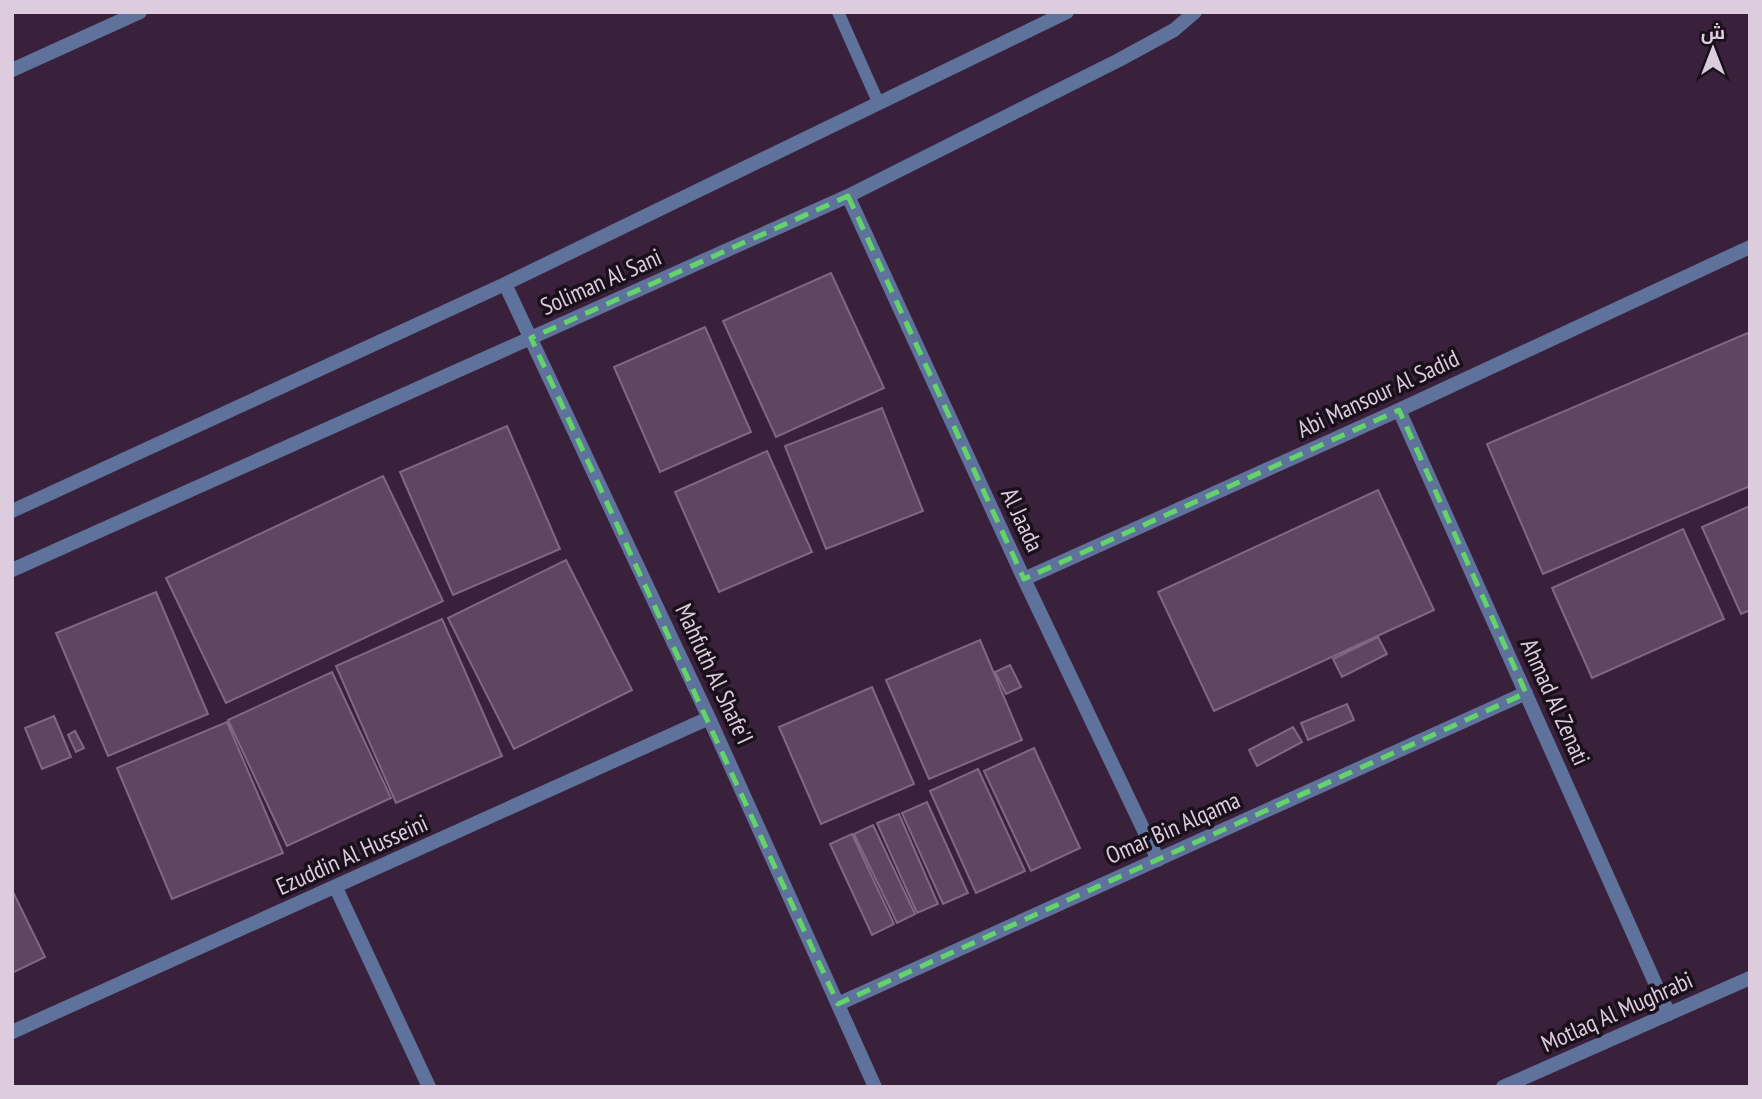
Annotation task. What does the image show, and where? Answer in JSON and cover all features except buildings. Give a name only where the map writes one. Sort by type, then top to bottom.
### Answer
[{"type":"street","points":[[12,70],[140,12]]},
{"type":"street","name":"Soliman Al Sani","points":[[12,511],[505,284],[1067,12]]},
{"type":"street","name":"Soliman Al Sani","points":[[12,570],[848,196],[1119,61],[1174,30],[1195,12]]},
{"type":"street","name":"Al Jaada","points":[[848,196],[1024,579],[1158,860]]},
{"type":"street","name":"Abi Mansour Al Sadid","points":[[1024,579],[1399,410],[1750,247]]},
{"type":"street","name":"Mahfuth Al Shafe'I","points":[[505,284],[709,718],[875,1087]]},
{"type":"street","name":"Ahmad Al Zenati","points":[[1399,410],[1669,1013]]},
{"type":"street","name":"Omar Bin Alqama","points":[[838,1004],[1526,692]]},
{"type":"street","name":"Ezuddin Al Husseini","points":[[12,1032],[709,718]]},
{"type":"street","points":[[336,888],[429,1087]]},
{"type":"street","name":"Motlaq Al Mughrabi","points":[[1503,1087],[1750,978]]},
{"type":"lane","points":[[838,12],[879,104]]},
{"type":"highlighted area","points":[[848,196],[1024,579],[1399,410],[1526,693],[838,1004],[531,338]]}]
